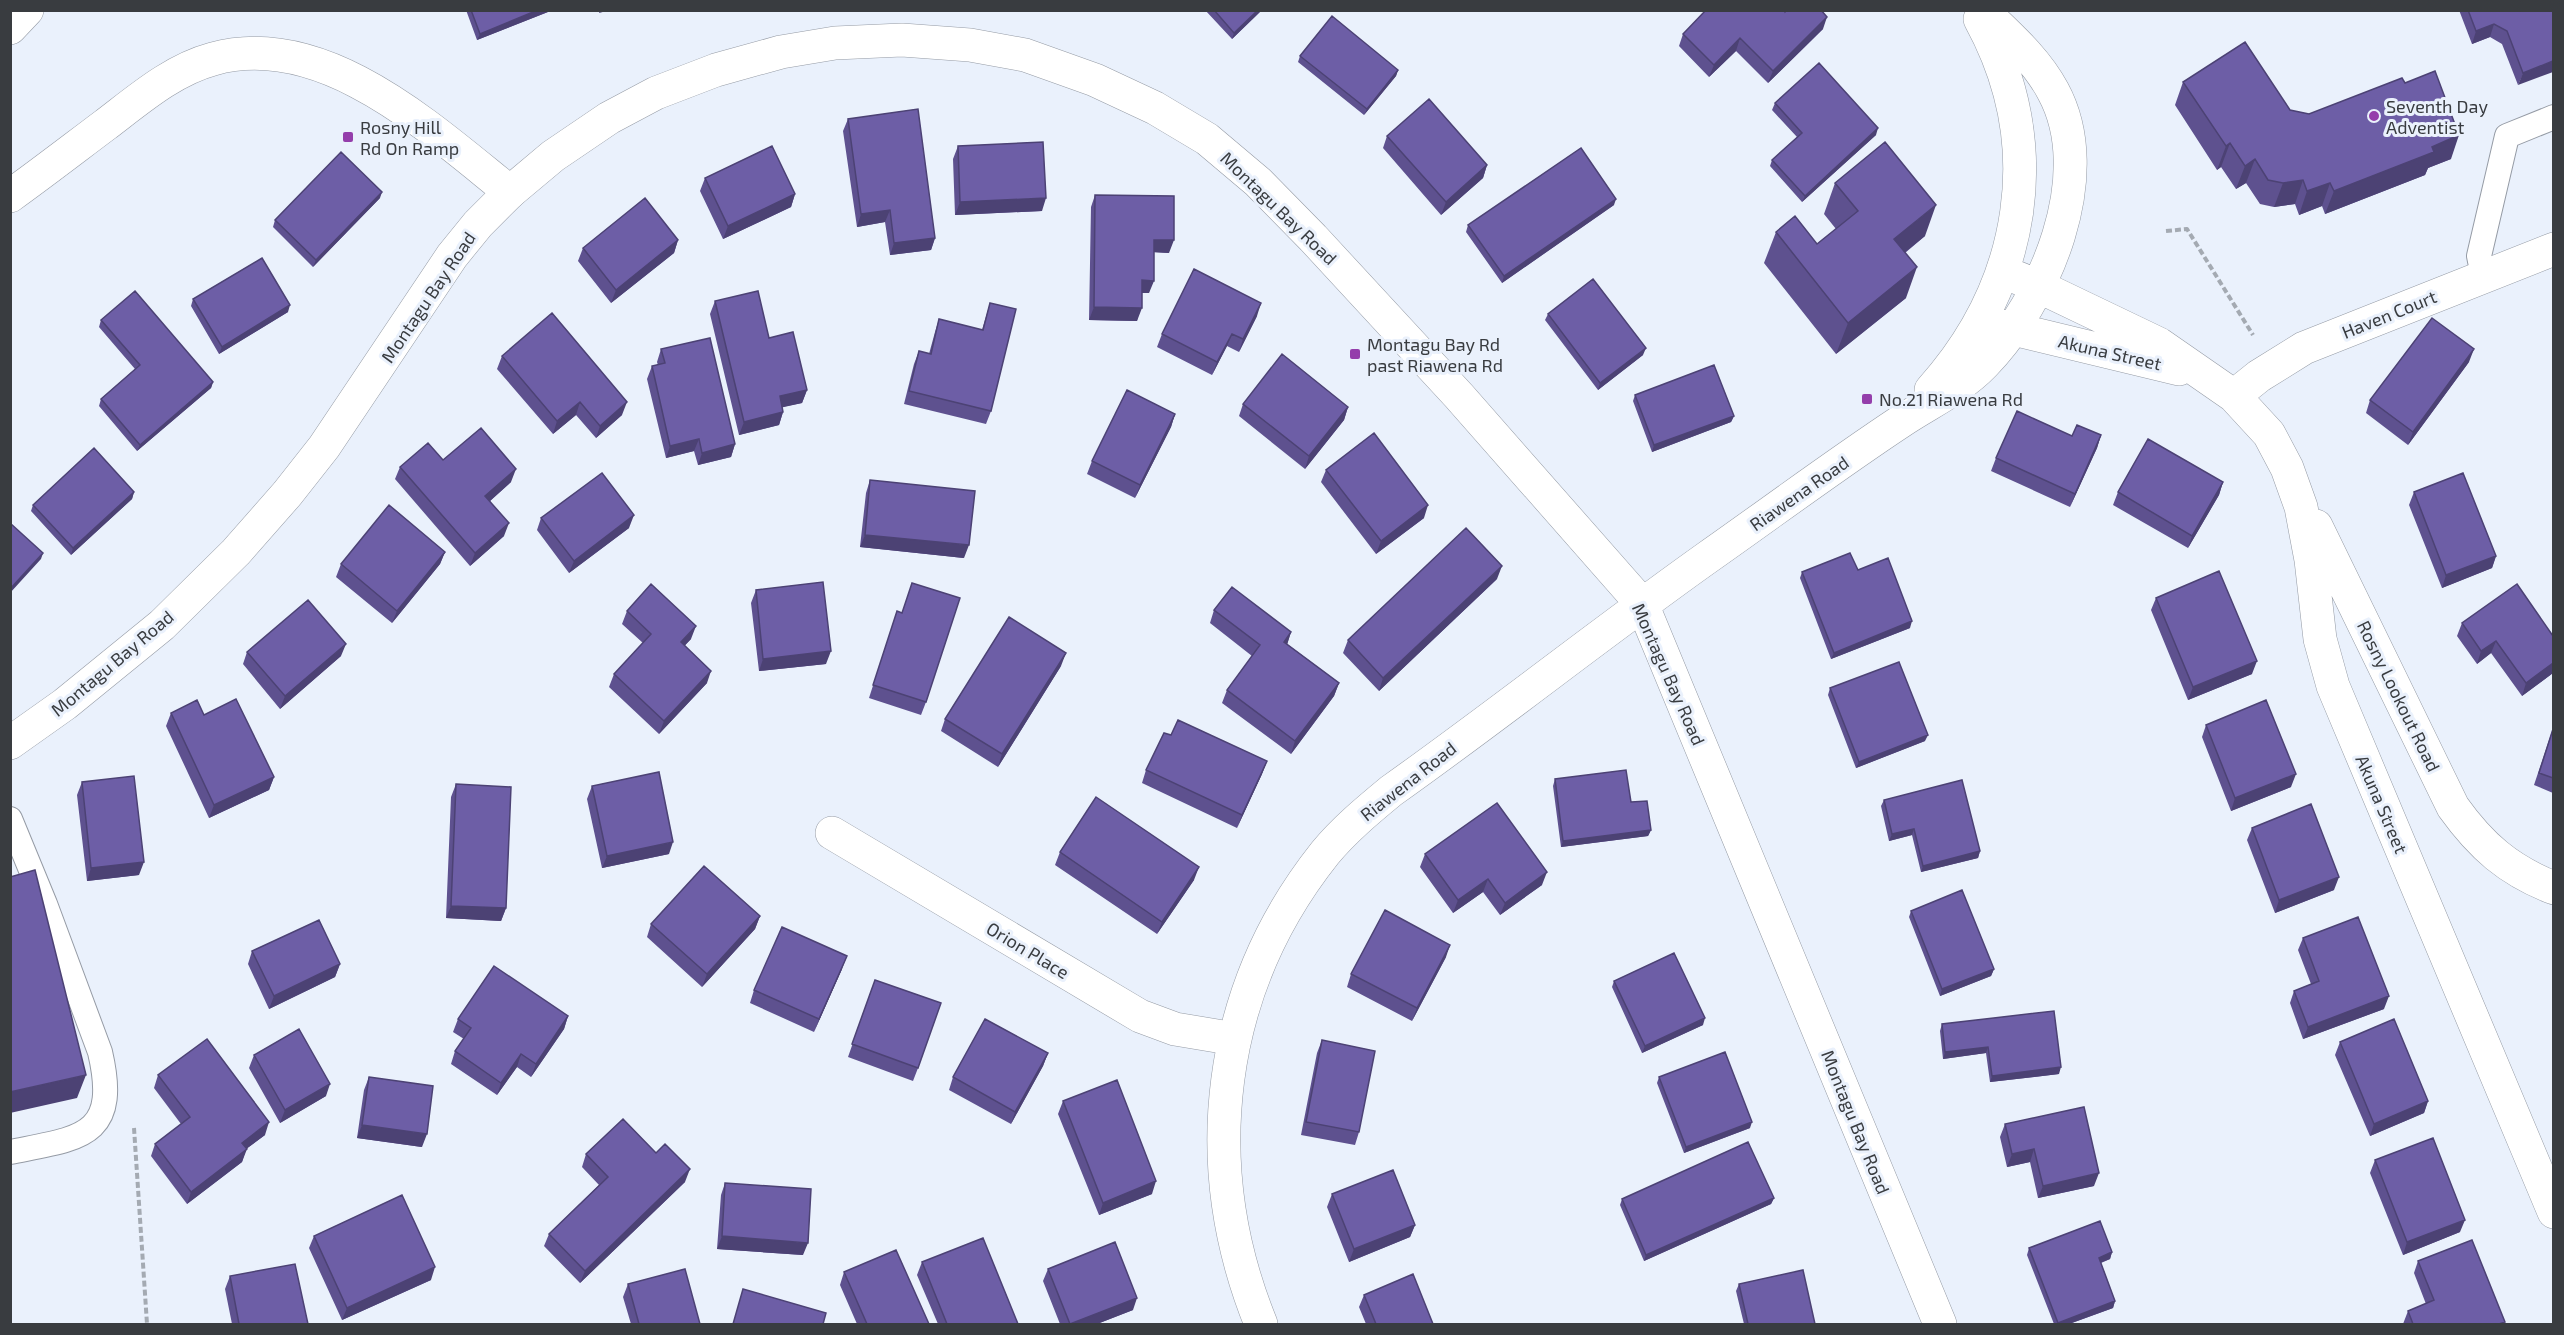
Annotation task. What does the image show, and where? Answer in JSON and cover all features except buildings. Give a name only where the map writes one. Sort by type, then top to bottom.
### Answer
[{"type":"street","points":[[10,28],[27,10]]},
{"type":"street","name":"Riawena Road","points":[[1900,422],[1947,373],[1981,320],[2003,272],[2018,212],[2020,141],[2006,78],[1994,47],[1973,10]]},
{"type":"street","name":"Riawena Road","points":[[1261,1324],[1239,1257],[1227,1208],[1222,1147],[1224,1094],[1235,1039],[1251,986],[1270,936],[1296,892],[1326,852],[1365,812],[1391,791],[1642,604],[1900,422],[1960,384],[1983,365],[2012,330],[2038,286],[2062,227],[2070,169],[2065,126],[2055,93],[2040,70],[1982,10]]},
{"type":"street","name":"Montagu Bay Road","points":[[10,743],[65,704],[162,625],[236,552],[287,494],[324,447],[452,256],[478,224],[510,192],[553,156],[609,118],[656,93],[716,70],[782,51],[835,43],[902,40],[970,45],[1025,56],[1095,80],[1155,108],[1208,139],[1258,182],[1459,396],[1642,604],[1940,1324]]},
{"type":"street","points":[[10,196],[150,90],[181,72],[213,59],[245,54],[279,55],[308,61],[339,73],[381,96],[427,126],[510,192]]},
{"type":"street","name":"Haven Court","points":[[2234,396],[2272,366],[2304,348],[2553,249]]},
{"type":"street","name":"Akuna Street","points":[[2003,272],[2135,331],[2159,345],[2234,396],[2270,434],[2287,468],[2301,507],[2307,532],[2316,618],[2333,686],[2553,1212]]},
{"type":"street","name":"Akuna Street","points":[[1981,320],[2012,330],[2170,366],[2191,373],[2234,396]]},
{"type":"street","name":"Rosny Lookout Road","points":[[2287,468],[2453,807],[2469,830],[2489,851],[2553,888]]},
{"type":"street","name":"Orion Place","points":[[832,833],[1140,1016],[1174,1029],[1235,1039]]},
{"type":"lane","points":[[2483,276],[2479,256],[2507,136],[2553,117]]},
{"type":"lane","points":[[10,819],[45,904],[100,1052],[105,1072],[105,1095],[98,1121],[81,1136],[10,1152]]},
{"type":"path","points":[[2166,231],[2187,229],[2272,366]]},
{"type":"place","name":"Seventh Day Adventist","points":[[2374,116]]},
{"type":"place","name":"Rosny Hill Rd On Ramp","points":[[348,137]]},
{"type":"place","name":"Montagu Bay Rd past Riawena Rd","points":[[1355,354]]},
{"type":"place","name":"No.21 Riawena Rd","points":[[1867,399]]}]
